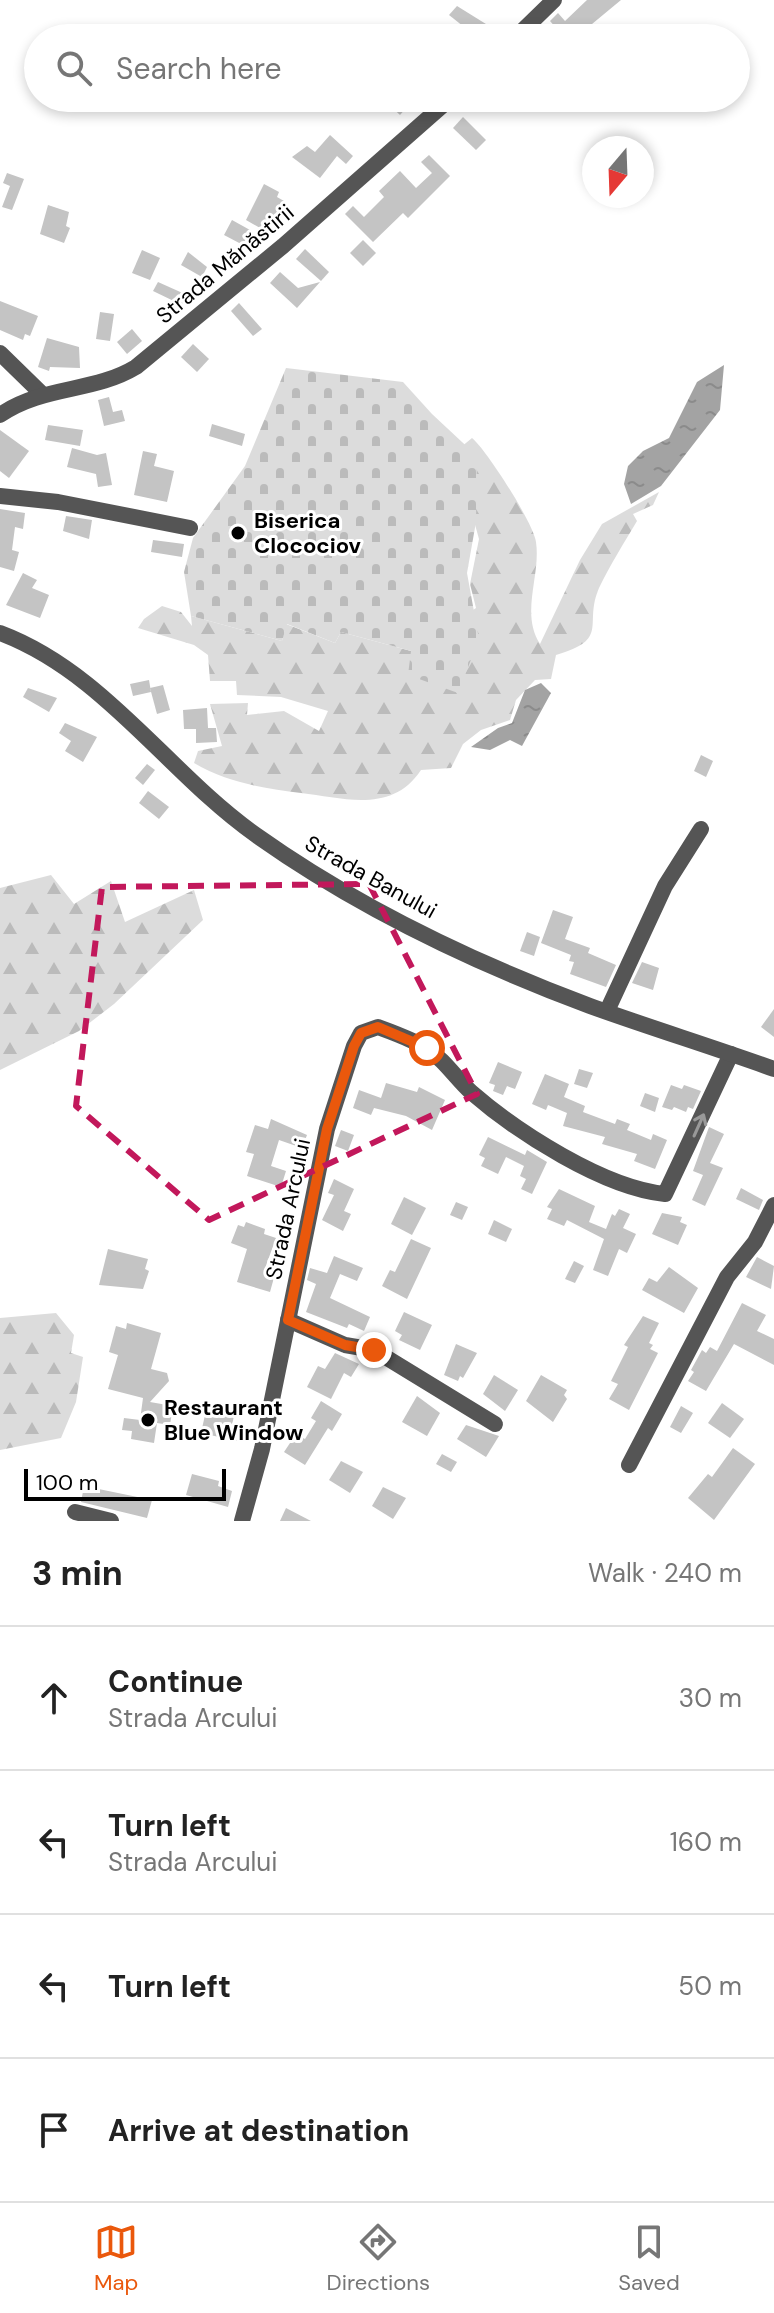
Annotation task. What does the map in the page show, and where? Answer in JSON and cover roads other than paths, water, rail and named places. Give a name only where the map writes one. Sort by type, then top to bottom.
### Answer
[{"type":"street","points":[[529,24],[554,0]]},
{"type":"street","name":"Strada Mănăstirii","points":[[0,415],[23,400],[118,378],[136,367],[283,246],[435,112]]},
{"type":"street","points":[[0,353],[42,394]]},
{"type":"street","points":[[0,496],[58,502],[190,528]]},
{"type":"street","name":"Strada Banului","points":[[0,633],[44,655],[85,683],[195,785],[255,834],[304,866],[425,934],[607,1011],[774,1069]]},
{"type":"street","points":[[607,1011],[665,886],[701,829]]},
{"type":"street","name":"Strada Arcului","points":[[242,1521],[262,1449],[327,1129],[354,1046],[369,1028],[378,1027],[427,1048],[494,1110],[565,1156],[611,1178],[665,1194],[731,1054]]},
{"type":"street","points":[[629,1465],[727,1277],[755,1242],[774,1205]]},
{"type":"street","points":[[288,1320],[345,1345],[374,1350],[495,1424]]},
{"type":"street","points":[[75,1512],[111,1521]]},
{"type":"water","points":[[724,365],[720,410],[661,486],[631,504],[624,484],[628,466],[643,451],[669,438],[697,382]]},
{"type":"water","points":[[541,683],[551,693],[522,746],[510,740],[490,750],[471,747],[498,728],[512,723],[525,690]]},
{"type":"place","name":"Biserica Clocociov","points":[[238,533]]},
{"type":"place","name":"Restaurant Blue Window","points":[[148,1420]]}]
